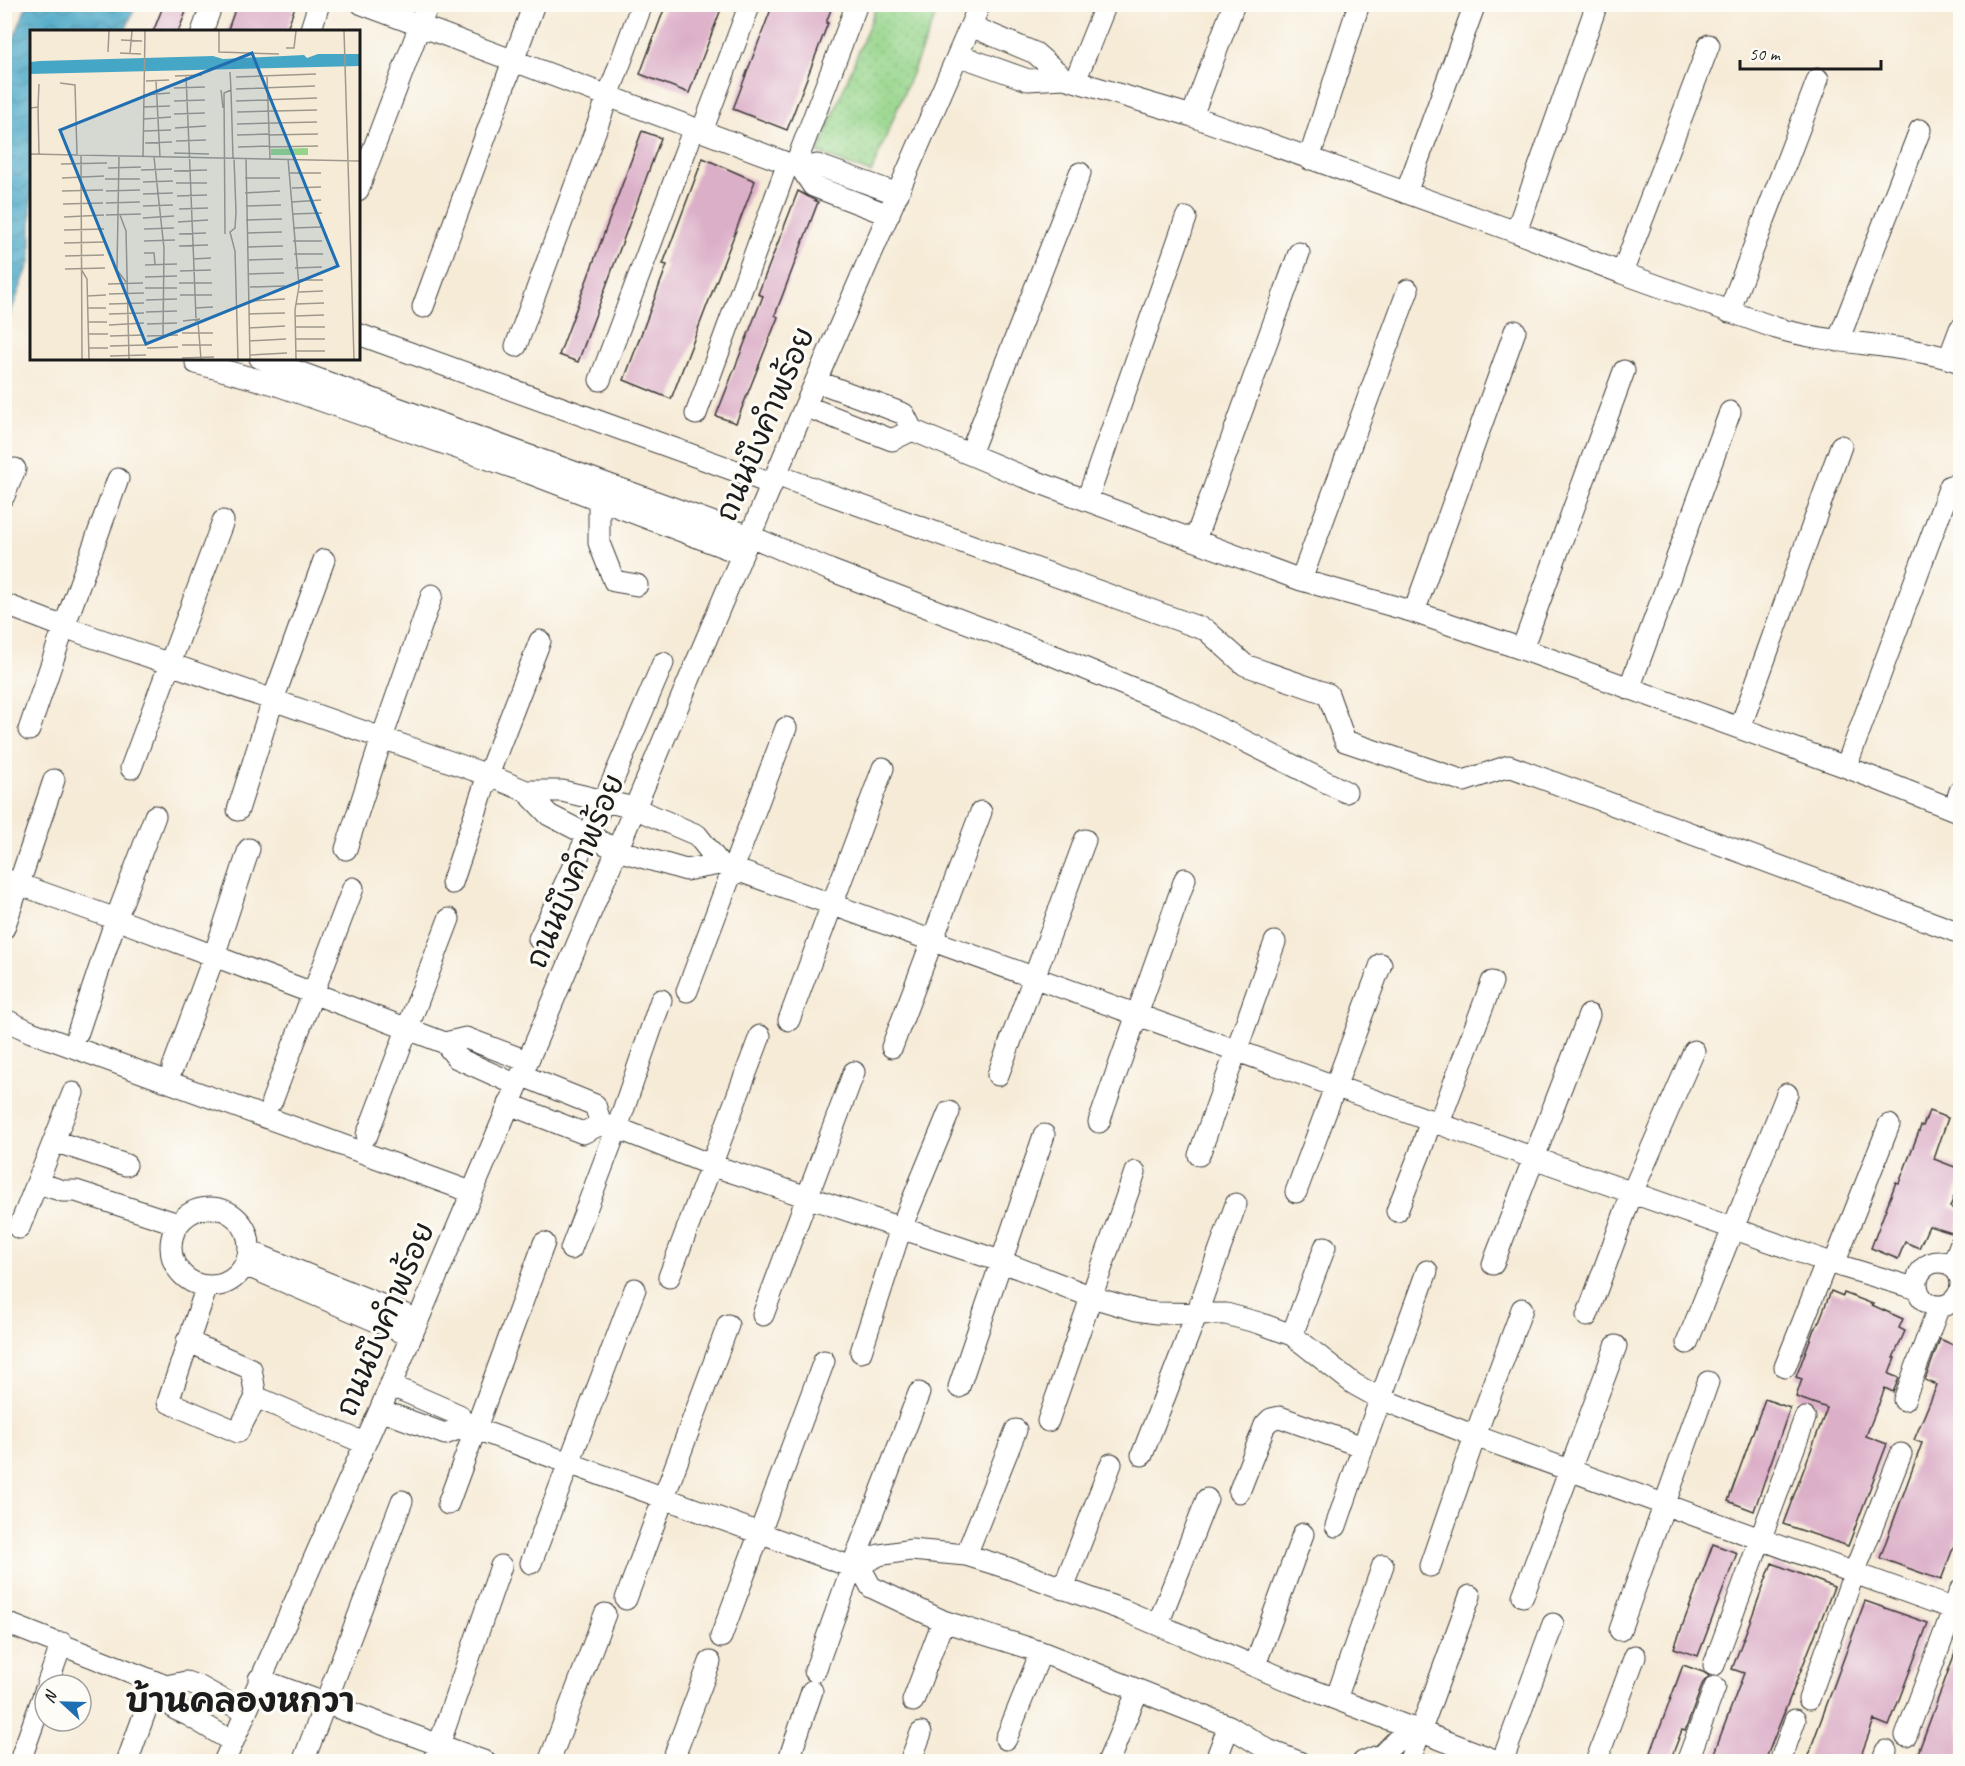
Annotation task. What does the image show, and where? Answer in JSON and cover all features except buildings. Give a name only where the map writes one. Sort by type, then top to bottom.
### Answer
[{"type":"street","points":[[203,30],[212,4]]},
{"type":"street","points":[[310,30],[319,4]]},
{"type":"street","points":[[362,4],[795,166],[817,165],[898,194]]},
{"type":"street","points":[[360,185],[428,4]]},
{"type":"street","points":[[423,307],[534,4]]},
{"type":"street","points":[[516,346],[642,4]]},
{"type":"street","points":[[600,380],[750,4]]},
{"type":"street","points":[[696,414],[857,4]]},
{"type":"street","name":"ถนนบึงคำพร้อย","points":[[224,1761],[380,1410],[805,406],[980,4]]},
{"type":"street","points":[[1069,80],[1106,4]]},
{"type":"street","points":[[1192,117],[1234,4]]},
{"type":"street","points":[[1309,159],[1359,4]]},
{"type":"street","points":[[1406,193],[1475,4]]},
{"type":"street","points":[[1516,232],[1597,4]]},
{"type":"street","points":[[971,27],[1035,53],[1069,80]]},
{"type":"street","points":[[1622,273],[1709,45]]},
{"type":"street","points":[[958,55],[1028,80],[1069,80],[1192,117],[1516,232],[1729,312],[1802,336],[1918,351],[1955,360],[1960,329]]},
{"type":"street","points":[[1729,312],[1818,79]]},
{"type":"street","points":[[1838,341],[1920,129]]},
{"type":"street","points":[[795,166],[813,186],[889,215]]},
{"type":"street","points":[[970,454],[1080,173]]},
{"type":"street","points":[[1087,500],[1186,218]]},
{"type":"street","points":[[1195,540],[1299,253]]},
{"type":"street","points":[[1301,580],[1408,290]]},
{"type":"street","points":[[1414,612],[1515,332]]},
{"type":"street","points":[[360,335],[1206,630],[1245,665],[1328,694],[1345,741],[1464,781],[1509,766],[1960,933]]},
{"type":"street","points":[[265,360],[746,545]]},
{"type":"street","points":[[196,363],[274,384],[529,473],[599,500],[830,570],[1057,657],[1173,705],[1346,792]]},
{"type":"street","points":[[1522,649],[1624,371]]},
{"type":"street","points":[[816,381],[904,414],[912,430],[970,454],[1301,580],[1414,612],[1522,649],[1846,768],[1958,804]]},
{"type":"street","points":[[805,406],[892,440],[912,430]]},
{"type":"street","points":[[1629,689],[1730,412]]},
{"type":"street","points":[[1740,728],[1841,446]]},
{"type":"street","points":[[4,496],[15,469]]},
{"type":"street","points":[[29,730],[118,479]]},
{"type":"street","points":[[1846,768],[1950,486]]},
{"type":"street","points":[[599,500],[599,543],[614,581],[637,585]]},
{"type":"street","points":[[131,768],[223,521]]},
{"type":"street","points":[[238,810],[273,700],[324,560]]},
{"type":"street","points":[[346,849],[432,595]]},
{"type":"street","points":[[4,604],[488,775],[526,791],[562,791],[634,808],[697,835],[727,866]]},
{"type":"street","points":[[452,883],[488,775],[540,641]]},
{"type":"street","points":[[539,939],[604,801],[663,663]]},
{"type":"street","points":[[687,991],[727,866],[786,728]]},
{"type":"street","points":[[789,1020],[883,768]]},
{"type":"street","points":[[4,928],[12,882],[54,780]]},
{"type":"street","points":[[526,791],[549,815],[617,850],[687,870],[727,866],[1632,1193],[1830,1263],[1917,1289]]},
{"type":"street","points":[[892,1047],[981,812]]},
{"type":"street","points":[[78,1032],[116,919],[155,816]]},
{"type":"street","points":[[998,1076],[1085,840]]},
{"type":"street","points":[[173,1067],[214,956],[249,849]]},
{"type":"street","points":[[1099,1122],[1185,879]]},
{"type":"street","points":[[12,882],[445,1044],[466,1038],[583,1133],[609,1126]]},
{"type":"street","points":[[272,1101],[353,888]]},
{"type":"street","points":[[367,1136],[449,919]]},
{"type":"street","points":[[1199,1155],[1275,942]]},
{"type":"street","points":[[1296,1192],[1381,964]]},
{"type":"street","points":[[1397,1211],[1492,982]]},
{"type":"street","points":[[571,1249],[609,1126],[661,1000]]},
{"type":"street","points":[[1493,1264],[1589,1015]]},
{"type":"street","points":[[4,1019],[31,1032],[471,1192]]},
{"type":"street","points":[[669,1277],[760,1036]]},
{"type":"street","points":[[1587,1316],[1632,1193],[1694,1051]]},
{"type":"street","points":[[764,1315],[854,1072]]},
{"type":"street","points":[[518,1081],[595,1105],[609,1126],[711,1165],[1000,1261],[1092,1297],[1155,1314],[1226,1314],[1259,1323],[1292,1335],[1354,1384],[1381,1399],[1475,1436],[1854,1573],[1957,1600],[1906,1736]]},
{"type":"street","points":[[20,1228],[73,1094]]},
{"type":"street","points":[[1687,1343],[1787,1094]]},
{"type":"street","points":[[861,1352],[901,1228],[949,1112]]},
{"type":"street","points":[[1785,1367],[1888,1125]]},
{"type":"street","points":[[959,1387],[1044,1135]]},
{"type":"street","points":[[54,1141],[126,1165]]},
{"type":"street","points":[[1048,1421],[1136,1172]]},
{"type":"street","points":[[38,1183],[63,1191],[71,1200],[176,1232]]},
{"type":"street","points":[[1142,1455],[1236,1204]]},
{"type":"street","points":[[214,1208],[224,1210],[241,1222],[249,1240],[247,1258],[235,1277],[227,1283],[207,1286],[197,1284],[180,1272],[172,1254],[176,1232],[194,1211],[214,1208]]},
{"type":"street","points":[[448,1504],[471,1427],[544,1243]]},
{"type":"street","points":[[1952,1267],[1960,1245]]},
{"type":"street","points":[[1292,1335],[1325,1247]]},
{"type":"street","points":[[247,1258],[415,1328]]},
{"type":"street","points":[[1938,1263],[1952,1267],[1957,1273],[1960,1287],[1953,1301],[1939,1306],[1925,1302],[1917,1289],[1919,1274],[1930,1264],[1938,1263]]},
{"type":"street","points":[[1336,1526],[1427,1271]]},
{"type":"street","points":[[187,1341],[251,1369],[256,1397],[238,1432],[170,1404],[168,1399],[187,1341],[207,1286]]},
{"type":"street","points":[[531,1563],[635,1289]]},
{"type":"street","points":[[1904,1400],[1939,1306]]},
{"type":"street","points":[[1430,1566],[1522,1309]]},
{"type":"street","points":[[626,1599],[728,1325]]},
{"type":"street","points":[[1523,1596],[1616,1346]]},
{"type":"street","points":[[721,1637],[824,1361]]},
{"type":"street","points":[[1620,1630],[1708,1382]]},
{"type":"street","points":[[390,1385],[459,1415],[471,1427],[855,1566],[871,1587],[943,1621],[1041,1652],[1138,1690],[1228,1726],[1268,1750],[1299,1761]]},
{"type":"street","points":[[788,1761],[814,1681],[919,1393]]},
{"type":"street","points":[[256,1397],[364,1443]]},
{"type":"street","points":[[380,1410],[444,1434],[471,1427]]},
{"type":"street","points":[[1239,1492],[1265,1425],[1271,1419],[1280,1417],[1363,1447]]},
{"type":"street","points":[[1714,1665],[1805,1418]]},
{"type":"street","points":[[966,1555],[1016,1430]]},
{"type":"street","points":[[1809,1699],[1854,1573],[1901,1454]]},
{"type":"street","points":[[1063,1589],[1110,1464]]},
{"type":"street","points":[[1158,1624],[1207,1499]]},
{"type":"street","points":[[303,1761],[402,1501]]},
{"type":"street","points":[[1255,1665],[1303,1534]]},
{"type":"street","points":[[855,1566],[879,1555],[910,1550],[966,1555],[1008,1568],[1158,1624],[1294,1683],[1501,1761],[1553,1624]]},
{"type":"street","points":[[1336,1699],[1383,1565]]},
{"type":"street","points":[[436,1753],[501,1566]]},
{"type":"street","points":[[1409,1761],[1415,1729],[1470,1596]]},
{"type":"street","points":[[549,1761],[605,1614]]},
{"type":"street","points":[[913,1701],[943,1621]]},
{"type":"street","points":[[4,1622],[161,1684],[186,1682],[200,1687],[245,1712]]},
{"type":"street","points":[[51,1673],[62,1643]]},
{"type":"street","points":[[1006,1739],[1041,1652]]},
{"type":"street","points":[[1596,1761],[1635,1656]]},
{"type":"street","points":[[672,1761],[710,1662]]},
{"type":"street","points":[[259,1679],[325,1704],[436,1753],[486,1761]]},
{"type":"street","points":[[161,1684],[175,1709],[233,1742]]},
{"type":"street","points":[[127,1761],[161,1684]]},
{"type":"street","points":[[1687,1761],[1715,1687]]},
{"type":"street","points":[[1108,1761],[1138,1690]]},
{"type":"street","points":[[1780,1761],[1795,1720]]},
{"type":"street","points":[[22,1755],[33,1724]]},
{"type":"street","points":[[1215,1761],[1228,1726]]},
{"type":"street","points":[[1363,1761],[1383,1754],[1415,1729]]},
{"type":"street","points":[[910,1761],[921,1733]]},
{"type":"green space","points":[[877,5],[940,5],[871,173],[818,153]]},
{"type":"water","points":[[27,5],[136,5],[125,30],[30,30],[30,262],[5,328],[5,61]]},
{"type":"district","name":"บ้านคลองหกวา","points":[[240,1701]]}]
